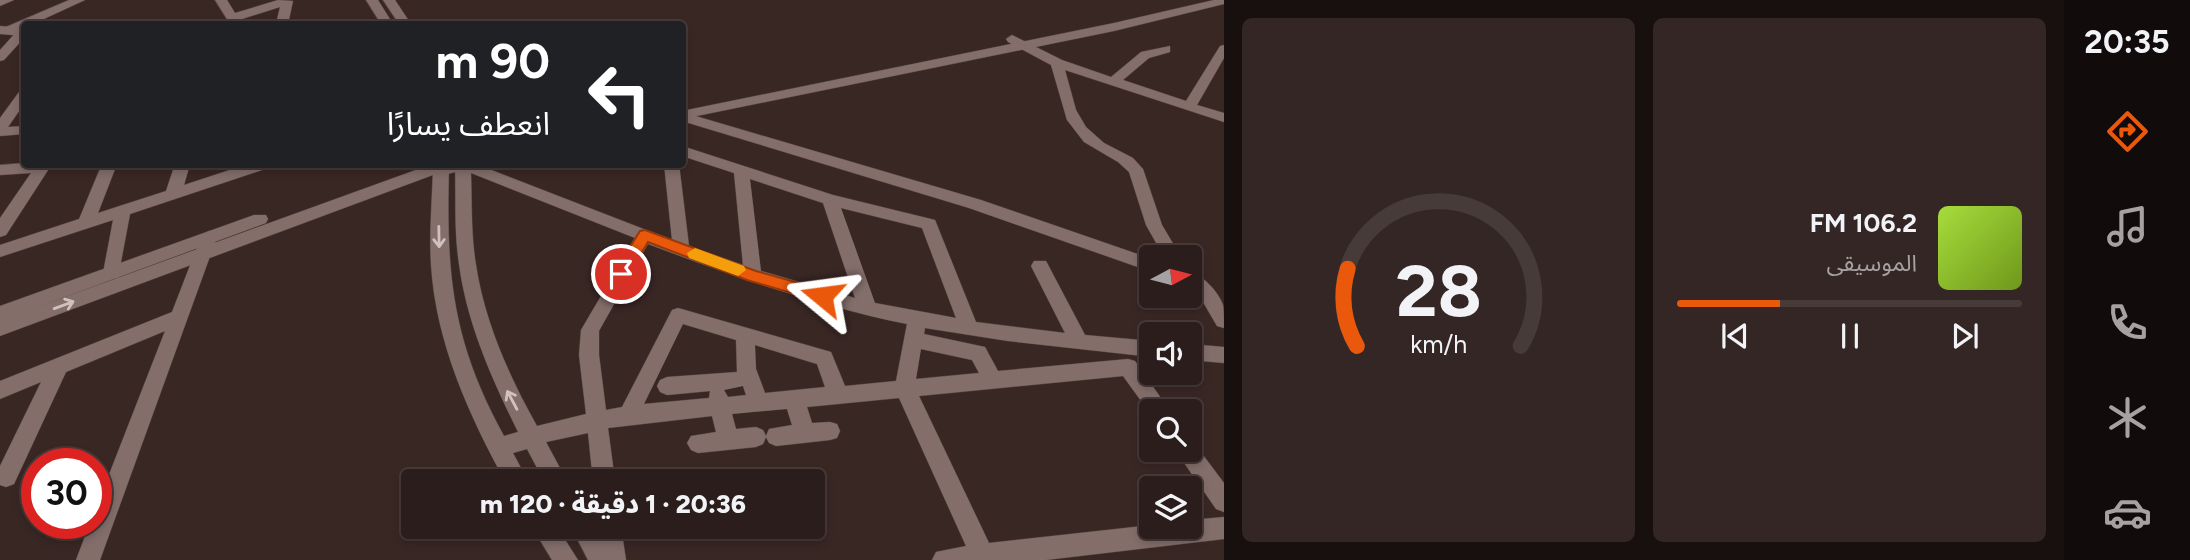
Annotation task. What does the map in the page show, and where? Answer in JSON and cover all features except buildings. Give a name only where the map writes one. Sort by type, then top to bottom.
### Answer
[{"type":"street","points":[[0,4],[8,0]]},
{"type":"street","points":[[35,21],[79,0]]},
{"type":"street","points":[[221,0],[234,21],[287,0]]},
{"type":"street","points":[[283,21],[287,0]]},
{"type":"street","points":[[372,0],[385,21]]},
{"type":"street","points":[[389,0],[403,21]]},
{"type":"street","points":[[1017,42],[1200,0]]},
{"type":"street","points":[[686,106],[1210,7],[1224,1]]},
{"type":"street","points":[[0,57],[14,31]]},
{"type":"street","points":[[1017,42],[1057,63],[1224,118]]},
{"type":"street","points":[[1113,82],[1145,54],[1166,49]]},
{"type":"street","points":[[1189,107],[1224,49]]},
{"type":"street","points":[[686,115],[963,53]]},
{"type":"street","points":[[1057,63],[1067,104],[1078,131],[1134,168],[1140,178],[1153,222],[1166,245]]},
{"type":"street","points":[[0,130],[21,99]]},
{"type":"street","points":[[686,117],[975,204],[1139,261]]},
{"type":"street","points":[[0,130],[21,130]]},
{"type":"street","points":[[686,152],[830,200],[929,223],[969,328]]},
{"type":"street","points":[[0,170],[22,168]]},
{"type":"street","points":[[0,231],[43,168]]},
{"type":"street","points":[[85,224],[108,168]]},
{"type":"street","points":[[173,194],[182,168]]},
{"type":"street","points":[[0,251],[122,214],[247,168]]},
{"type":"street","points":[[0,328],[394,168]]},
{"type":"street","points":[[0,313],[112,272],[206,245],[433,168]]},
{"type":"street","points":[[436,168],[440,267],[446,309],[457,353],[475,401],[510,469]]},
{"type":"street","points":[[466,168],[467,264],[475,302],[487,343],[505,386],[549,469]]},
{"type":"street","points":[[471,168],[753,276],[868,309],[969,328],[1139,348]]},
{"type":"street","points":[[671,168],[681,248]]},
{"type":"street","points":[[741,170],[753,276]]},
{"type":"street","points":[[830,200],[868,309]]},
{"type":"street","points":[[112,272],[122,214]]},
{"type":"street","points":[[602,469],[589,355],[590,330],[645,235]]},
{"type":"street","points":[[88,560],[206,245]]},
{"type":"street","points":[[1040,266],[1080,342]]},
{"type":"street","points":[[1202,290],[1224,321]]},
{"type":"street","points":[[629,415],[678,315],[824,358],[838,394]]},
{"type":"street","points":[[0,390],[179,317]]},
{"type":"street","points":[[916,318],[905,388],[983,556]]},
{"type":"street","points":[[745,334],[746,369],[759,402]]},
{"type":"street","points":[[913,339],[978,354],[993,380]]},
{"type":"street","points":[[1202,353],[1224,355]]},
{"type":"street","points":[[498,448],[531,436],[629,415],[1128,366],[1151,399]]},
{"type":"street","points":[[6,477],[58,368]]},
{"type":"street","points":[[667,386],[736,380]]},
{"type":"street","points":[[714,382],[728,440]]},
{"type":"street","points":[[794,398],[804,433]]},
{"type":"street","points":[[698,443],[830,431]]},
{"type":"street","points":[[1196,462],[1224,501]]},
{"type":"street","points":[[944,560],[1224,528]]},
{"type":"street","points":[[551,539],[566,560]]},
{"type":"street","points":[[589,539],[601,560]]},
{"type":"street","points":[[611,539],[614,560]]},
{"type":"slow traffic","points":[[695,253],[738,270]]},
{"type":"route","points":[[621,274],[645,235],[753,276],[822,296]]}]
